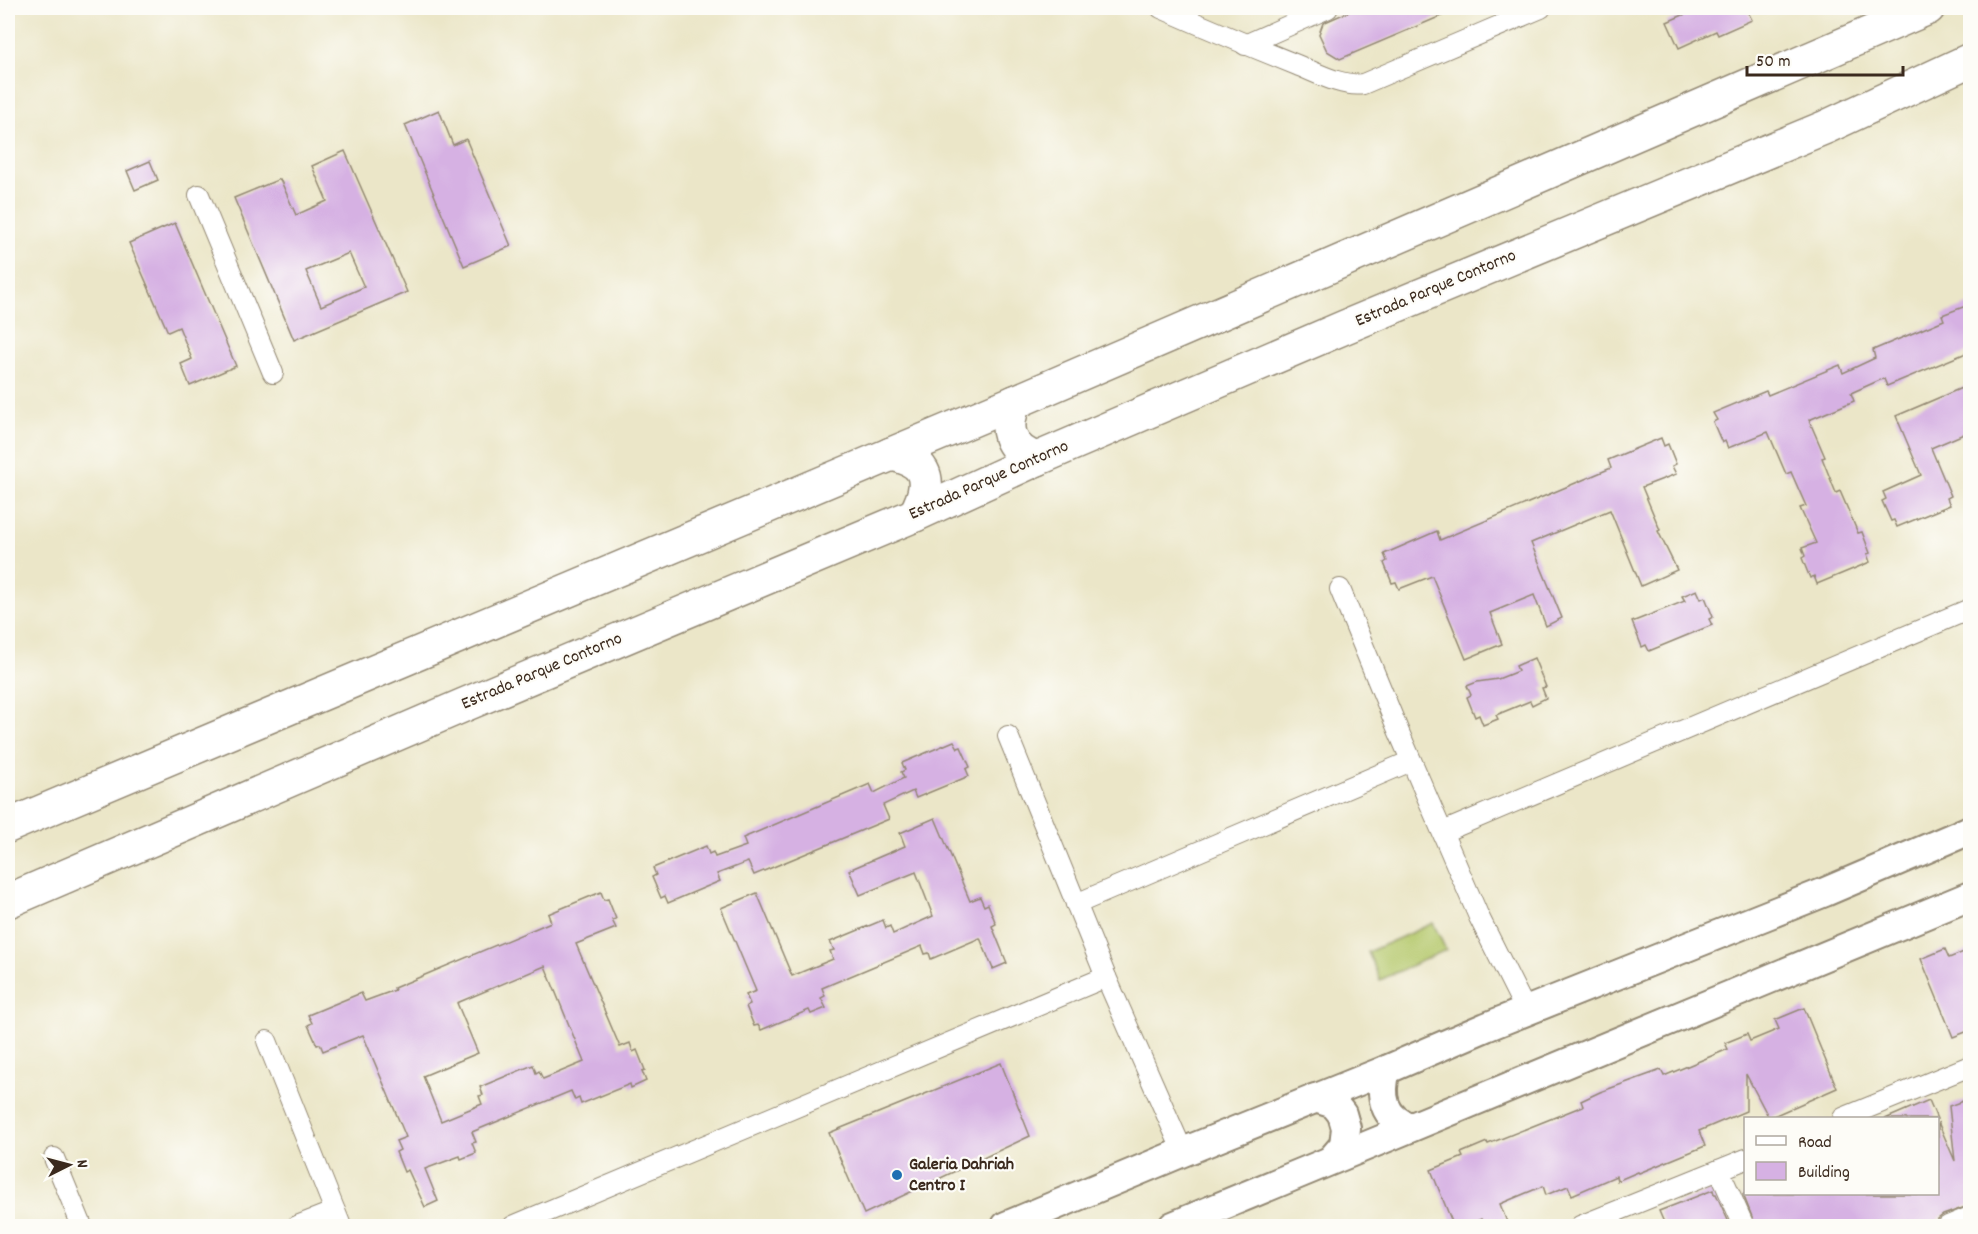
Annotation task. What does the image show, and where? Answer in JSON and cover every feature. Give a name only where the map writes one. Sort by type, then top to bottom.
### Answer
[{"type":"highway","points":[[8,826],[1015,402],[1928,8]]},
{"type":"highway","name":"Estrada Parque Contorno","points":[[8,901],[915,515],[1037,459],[1346,327],[1826,127],[1971,60]]},
{"type":"highway","points":[[1015,402],[1010,411],[1008,423],[1013,444],[1027,456],[1037,459]]},
{"type":"highway","points":[[891,454],[909,459],[922,471],[926,480],[926,490],[915,515]]},
{"type":"main road","points":[[1006,1227],[1183,1152],[1825,892],[1971,830]]},
{"type":"main road","points":[[1173,1227],[1332,1159],[1971,896]]},
{"type":"main road","points":[[1386,1070],[1381,1087],[1390,1114],[1397,1122],[1410,1127]]},
{"type":"main road","points":[[1315,1098],[1334,1104],[1342,1114],[1346,1128],[1344,1145],[1332,1159]]},
{"type":"street","points":[[1161,8],[1245,45],[1348,84],[1363,84],[1541,8]]},
{"type":"street","points":[[1245,45],[1328,8]]},
{"type":"street","points":[[199,195],[273,373]]},
{"type":"street","points":[[1340,589],[1479,917],[1527,1011]]},
{"type":"street","points":[[1443,832],[1971,609]]},
{"type":"street","points":[[1008,736],[1106,977],[1183,1152]]},
{"type":"street","points":[[1076,904],[1411,761]]},
{"type":"street","points":[[8,810],[62,803]]},
{"type":"street","points":[[513,1227],[1106,977]]},
{"type":"street","points":[[267,1041],[338,1219],[297,1227]]},
{"type":"street","points":[[1848,1117],[1971,1066]]},
{"type":"street","points":[[54,1158],[82,1227]]},
{"type":"street","points":[[1580,1227],[1603,1222],[1744,1160]]},
{"type":"street","points":[[1719,1170],[1744,1227]]},
{"type":"street","points":[[1948,1227],[1971,1217]]},
{"type":"green space","points":[[1433,923],[1446,950],[1380,980],[1368,952]]},
{"type":"building","points":[[1357,8],[1460,8],[1340,59],[1327,51],[1319,34],[1323,23]]},
{"type":"building","points":[[1699,8],[1746,8],[1752,20],[1718,35],[1716,31],[1679,48],[1667,22]]},
{"type":"building","points":[[439,110],[453,145],[466,139],[511,246],[464,266],[405,125]]},
{"type":"building","points":[[345,151],[407,292],[294,340],[234,198],[280,179],[296,215],[327,201],[312,166]],"holes":[[[349,253],[364,287],[321,306],[306,271]]]},
{"type":"building","points":[[150,161],[158,180],[135,190],[127,171]]},
{"type":"building","points":[[175,223],[236,366],[190,386],[181,364],[192,359],[179,327],[168,332],[129,243]]},
{"type":"building","points":[[1971,304],[1971,351],[1887,386],[1884,379],[1880,380],[1851,393],[1854,401],[1809,420],[1825,457],[1822,458],[1836,493],[1840,491],[1858,533],[1862,532],[1870,553],[1867,554],[1870,562],[1817,584],[1814,576],[1810,578],[1802,558],[1805,556],[1802,548],[1816,543],[1800,508],[1806,506],[1791,472],[1786,474],[1768,432],[1728,448],[1725,441],[1722,443],[1713,422],[1717,420],[1713,413],[1766,391],[1768,395],[1840,365],[1843,373],[1875,358],[1873,350],[1944,320],[1942,315]]},
{"type":"building","points":[[1971,384],[1971,431],[1931,448],[1951,496],[1947,498],[1950,505],[1897,527],[1894,520],[1891,521],[1882,501],[1886,499],[1883,492],[1921,475],[1896,416]]},
{"type":"building","points":[[1661,438],[1664,446],[1668,444],[1676,464],[1672,466],[1676,474],[1642,487],[1660,530],[1658,531],[1677,570],[1641,586],[1610,510],[1531,543],[1562,618],[1546,626],[1534,595],[1490,613],[1502,644],[1466,659],[1432,576],[1399,589],[1396,582],[1392,583],[1384,563],[1387,561],[1384,554],[1437,531],[1440,540],[1611,468],[1608,460]]},
{"type":"building","points":[[1697,590],[1701,599],[1705,597],[1713,617],[1709,619],[1712,625],[1649,651],[1646,645],[1642,647],[1632,622],[1685,601],[1682,596]]},
{"type":"building","points":[[1534,658],[1546,687],[1542,688],[1546,698],[1532,705],[1530,701],[1496,715],[1498,719],[1483,725],[1479,715],[1475,717],[1467,697],[1471,695],[1467,686],[1498,679],[1518,671],[1516,666]]},
{"type":"building","points":[[954,741],[958,748],[961,747],[970,767],[966,769],[969,776],[916,798],[913,791],[883,805],[889,819],[754,875],[748,862],[717,874],[720,881],[668,903],[665,896],[661,898],[652,877],[656,875],[653,868],[706,846],[709,854],[713,852],[715,857],[746,846],[743,838],[870,784],[874,793],[904,778],[901,772],[905,770],[902,763]]},
{"type":"building","points":[[935,818],[970,901],[980,897],[984,906],[988,904],[996,924],[992,926],[1007,963],[993,969],[980,938],[931,959],[929,953],[925,954],[922,946],[822,988],[825,996],[821,998],[826,1008],[811,1014],[809,1010],[761,1030],[758,1025],[754,1026],[746,1006],[750,1004],[746,995],[756,991],[721,908],[757,893],[792,976],[833,959],[830,951],[834,950],[830,942],[883,920],[886,928],[890,926],[893,934],[933,916],[916,872],[860,895],[849,870],[905,846],[900,833]]},
{"type":"building","points":[[601,892],[604,900],[608,899],[616,919],[612,920],[616,928],[576,944],[620,1047],[630,1043],[633,1052],[637,1050],[645,1070],[642,1071],[646,1081],[631,1088],[630,1084],[581,1104],[579,1098],[575,1100],[571,1091],[472,1132],[476,1142],[472,1143],[476,1153],[461,1159],[460,1156],[425,1169],[438,1201],[425,1207],[408,1170],[404,1172],[396,1152],[400,1150],[396,1141],[406,1137],[363,1035],[323,1051],[320,1044],[317,1045],[308,1025],[312,1023],[308,1015],[361,993],[365,1001],[395,990],[394,988],[551,922],[548,914]],"holes":[[[545,966],[584,1062],[543,1079],[539,1071],[536,1073],[533,1065],[480,1087],[483,1095],[479,1096],[482,1104],[441,1121],[423,1076],[478,1053],[457,1003]]]},
{"type":"building","points":[[1945,949],[1949,958],[1971,949],[1971,1030],[1953,1037],[1921,959]]},
{"type":"building","points":[[1804,1008],[1837,1088],[1768,1117],[1746,1074],[1746,1111],[1699,1131],[1705,1146],[1617,1181],[1616,1176],[1572,1195],[1568,1186],[1546,1195],[1543,1186],[1500,1204],[1507,1222],[1494,1227],[1484,1227],[1481,1219],[1464,1227],[1454,1227],[1431,1170],[1463,1157],[1461,1153],[1487,1142],[1488,1144],[1583,1106],[1581,1101],[1600,1092],[1661,1070],[1664,1076],[1728,1049],[1725,1043],[1747,1034],[1750,1041],[1779,1029],[1775,1020]]},
{"type":"building","name":"Galeria Dahriah Centro I","points":[[1001,1063],[1030,1136],[864,1214],[829,1133]]},
{"type":"building","points":[[1971,1098],[1971,1205],[1943,1215],[1938,1219],[1936,1227],[1756,1227],[1743,1194],[1939,1195],[1939,1124],[1955,1161],[1949,1106]]},
{"type":"building","points":[[1929,1100],[1936,1117],[1890,1117]]},
{"type":"building","points":[[1713,1190],[1731,1227],[1666,1227],[1659,1211]]},
{"type":"place","name":"Galeria Dahriah Centro I","points":[[897,1175]]}]
